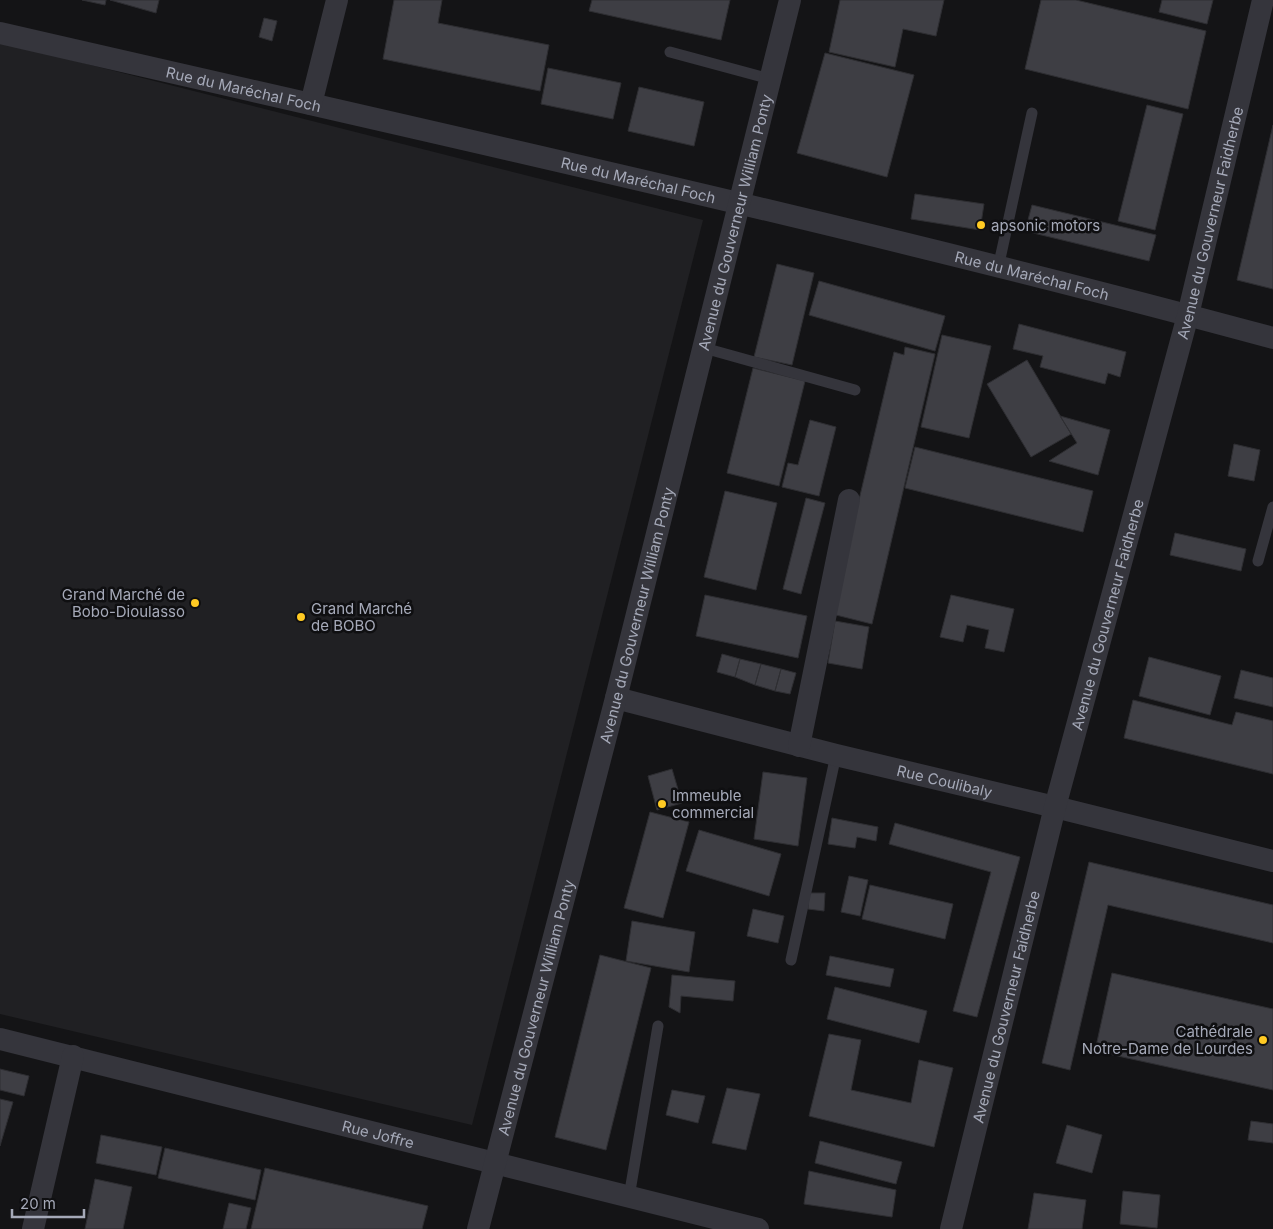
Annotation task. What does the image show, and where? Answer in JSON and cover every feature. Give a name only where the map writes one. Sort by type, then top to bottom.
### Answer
[{"type":"street","points":[[311,104],[337,0]]},
{"type":"street","name":"Avenue du Gouverneur William Ponty","points":[[478,1229],[616,698],[790,0]]},
{"type":"street","name":"Avenue du Gouverneur Faidherbe","points":[[951,1229],[1055,807],[1188,315],[1263,0]]},
{"type":"street","name":"Rue du Maréchal Foch","points":[[0,33],[740,203],[1273,338]]},
{"type":"street","points":[[799,746],[849,500]]},
{"type":"street","name":"Rue Coulibaly","points":[[616,698],[799,746],[1273,861]]},
{"type":"street","name":"Rue Joffre","points":[[0,1039],[758,1229]]},
{"type":"street","points":[[33,1229],[73,1056]]},
{"type":"lane","points":[[670,52],[770,79]]},
{"type":"lane","points":[[998,268],[1032,113]]},
{"type":"lane","points":[[704,348],[855,390]]},
{"type":"lane","points":[[1258,561],[1273,506]]},
{"type":"lane","points":[[791,960],[836,755]]},
{"type":"lane","points":[[629,1197],[658,1026]]},
{"type":"shaded area","name":"Grand Marché de BOBO","points":[[0,42],[703,220],[472,1125],[0,1014]]},
{"type":"building","points":[[82,0],[106,0],[105,5]]},
{"type":"building","points":[[110,0],[159,0],[156,13]]},
{"type":"building","points":[[394,0],[442,0],[438,23],[549,45],[540,91],[383,59]]},
{"type":"building","points":[[592,0],[730,0],[721,40],[589,11]]},
{"type":"building","points":[[840,0],[944,0],[936,36],[903,29],[895,67],[829,52]]},
{"type":"building","points":[[1041,0],[1076,0],[1206,31],[1188,109],[1025,69]]},
{"type":"building","points":[[1162,0],[1213,0],[1207,24],[1159,12]]},
{"type":"building","points":[[264,18],[277,21],[272,41],[259,37]]},
{"type":"building","points":[[825,53],[914,75],[887,177],[797,153]]},
{"type":"building","points":[[548,68],[621,83],[613,119],[541,104]]},
{"type":"building","points":[[639,87],[704,102],[694,146],[628,131]]},
{"type":"building","points":[[1147,105],[1183,114],[1155,230],[1118,221]]},
{"type":"building","points":[[1273,125],[1273,289],[1237,280]]},
{"type":"building","points":[[915,194],[984,204],[980,230],[911,219]]},
{"type":"building","points":[[1032,205],[1156,235],[1149,261],[1025,231]]},
{"type":"building","points":[[777,264],[814,273],[792,365],[754,357]]},
{"type":"building","points":[[819,281],[945,316],[935,351],[809,315]]},
{"type":"building","points":[[1019,324],[1126,352],[1120,377],[1108,373],[1105,384],[1040,367],[1043,356],[1013,349]]},
{"type":"building","points":[[942,335],[991,346],[969,438],[921,427]]},
{"type":"building","points":[[905,347],[935,354],[872,624],[832,614],[894,352],[904,355]]},
{"type":"building","points":[[1027,360],[1071,434],[1031,457],[987,384]]},
{"type":"building","points":[[753,368],[805,381],[779,486],[727,473]]},
{"type":"building","points":[[1060,416],[1110,430],[1098,475],[1049,461],[1077,443]]},
{"type":"building","points":[[810,420],[836,427],[819,496],[782,487],[788,463],[798,465]]},
{"type":"building","points":[[1234,444],[1260,450],[1254,481],[1228,476]]},
{"type":"building","points":[[915,447],[1093,491],[1083,532],[905,488]]},
{"type":"building","points":[[725,491],[777,503],[756,590],[704,577]]},
{"type":"building","points":[[806,498],[825,503],[801,594],[783,589]]},
{"type":"building","points":[[1175,533],[1246,549],[1241,571],[1170,555]]},
{"type":"building","points":[[705,595],[807,616],[798,658],[696,636]]},
{"type":"building","points":[[951,595],[1014,609],[1004,652],[985,648],[989,630],[967,625],[963,642],[940,637]]},
{"type":"building","points":[[835,621],[869,627],[862,669],[828,663]]},
{"type":"building","points":[[722,654],[740,659],[735,677],[717,672]]},
{"type":"building","points":[[1149,657],[1221,676],[1210,715],[1139,696]]},
{"type":"building","points":[[740,659],[761,664],[755,685],[735,677]]},
{"type":"building","points":[[761,664],[781,669],[775,691],[755,685]]},
{"type":"building","points":[[781,669],[796,673],[790,694],[775,691]]},
{"type":"building","points":[[1241,670],[1273,678],[1273,707],[1234,698]]},
{"type":"building","points":[[1133,700],[1232,725],[1236,712],[1273,721],[1273,774],[1124,738]]},
{"type":"building","points":[[672,769],[682,803],[657,810],[648,776]]},
{"type":"building","points":[[763,772],[807,778],[798,846],[754,839]]},
{"type":"building","points":[[650,812],[689,822],[663,918],[624,908]]},
{"type":"building","points":[[832,818],[878,827],[876,841],[857,837],[855,848],[828,844]]},
{"type":"building","points":[[895,823],[1020,857],[977,1017],[953,1011],[991,872],[889,844]]},
{"type":"building","points":[[699,830],[781,854],[769,896],[686,871]]},
{"type":"building","points":[[1089,862],[1273,905],[1273,943],[1108,905],[1070,1070],[1042,1063]]},
{"type":"building","points":[[849,876],[868,880],[860,916],[841,912]]},
{"type":"building","points":[[870,885],[953,904],[945,939],[862,919]]},
{"type":"building","points":[[809,893],[825,893],[824,911],[808,909]]},
{"type":"building","points":[[753,909],[784,916],[778,943],[747,936]]},
{"type":"building","points":[[632,921],[695,932],[689,972],[626,961]]},
{"type":"building","points":[[600,955],[651,968],[606,1150],[555,1137]]},
{"type":"building","points":[[830,956],[894,969],[890,987],[826,975]]},
{"type":"building","points":[[1112,973],[1273,1009],[1273,1090],[1095,1051]]},
{"type":"building","points":[[672,975],[735,981],[733,1001],[681,996],[680,1013],[669,1007]]},
{"type":"building","points":[[835,987],[927,1011],[919,1043],[827,1019]]},
{"type":"building","points":[[829,1034],[861,1040],[851,1090],[911,1103],[919,1060],[953,1068],[934,1147],[809,1116]]},
{"type":"building","points":[[0,1069],[29,1076],[24,1096],[0,1090]]},
{"type":"building","points":[[727,1088],[760,1094],[746,1150],[712,1143]]},
{"type":"building","points":[[672,1090],[705,1096],[698,1123],[666,1115]]},
{"type":"building","points":[[0,1099],[13,1102],[0,1146]]},
{"type":"building","points":[[1251,1121],[1273,1124],[1273,1143],[1248,1140]]},
{"type":"building","points":[[1067,1125],[1102,1135],[1092,1173],[1056,1163]]},
{"type":"building","points":[[101,1135],[162,1147],[156,1175],[96,1163]]},
{"type":"building","points":[[820,1141],[902,1162],[896,1184],[815,1163]]},
{"type":"building","points":[[165,1148],[261,1170],[255,1200],[158,1178]]},
{"type":"building","points":[[265,1168],[428,1206],[422,1229],[251,1229]]},
{"type":"building","points":[[809,1171],[896,1190],[892,1217],[804,1204]]},
{"type":"building","points":[[95,1179],[132,1187],[123,1229],[85,1229]]},
{"type":"building","points":[[1123,1191],[1160,1195],[1157,1228],[1120,1224]]},
{"type":"building","points":[[1034,1193],[1086,1200],[1082,1229],[1028,1229]]},
{"type":"building","points":[[229,1203],[251,1208],[246,1229],[223,1229]]},
{"type":"place","name":"apsonic motors","points":[[981,225]]},
{"type":"place","name":"Grand Marché de Bobo-Dioulasso","points":[[195,603]]},
{"type":"place","name":"Grand Marché de BOBO","points":[[301,617]]},
{"type":"place","name":"Immeuble commercial","points":[[662,804]]},
{"type":"place","name":"Cathédrale Notre-Dame de Lourdes","points":[[1263,1040]]}]
